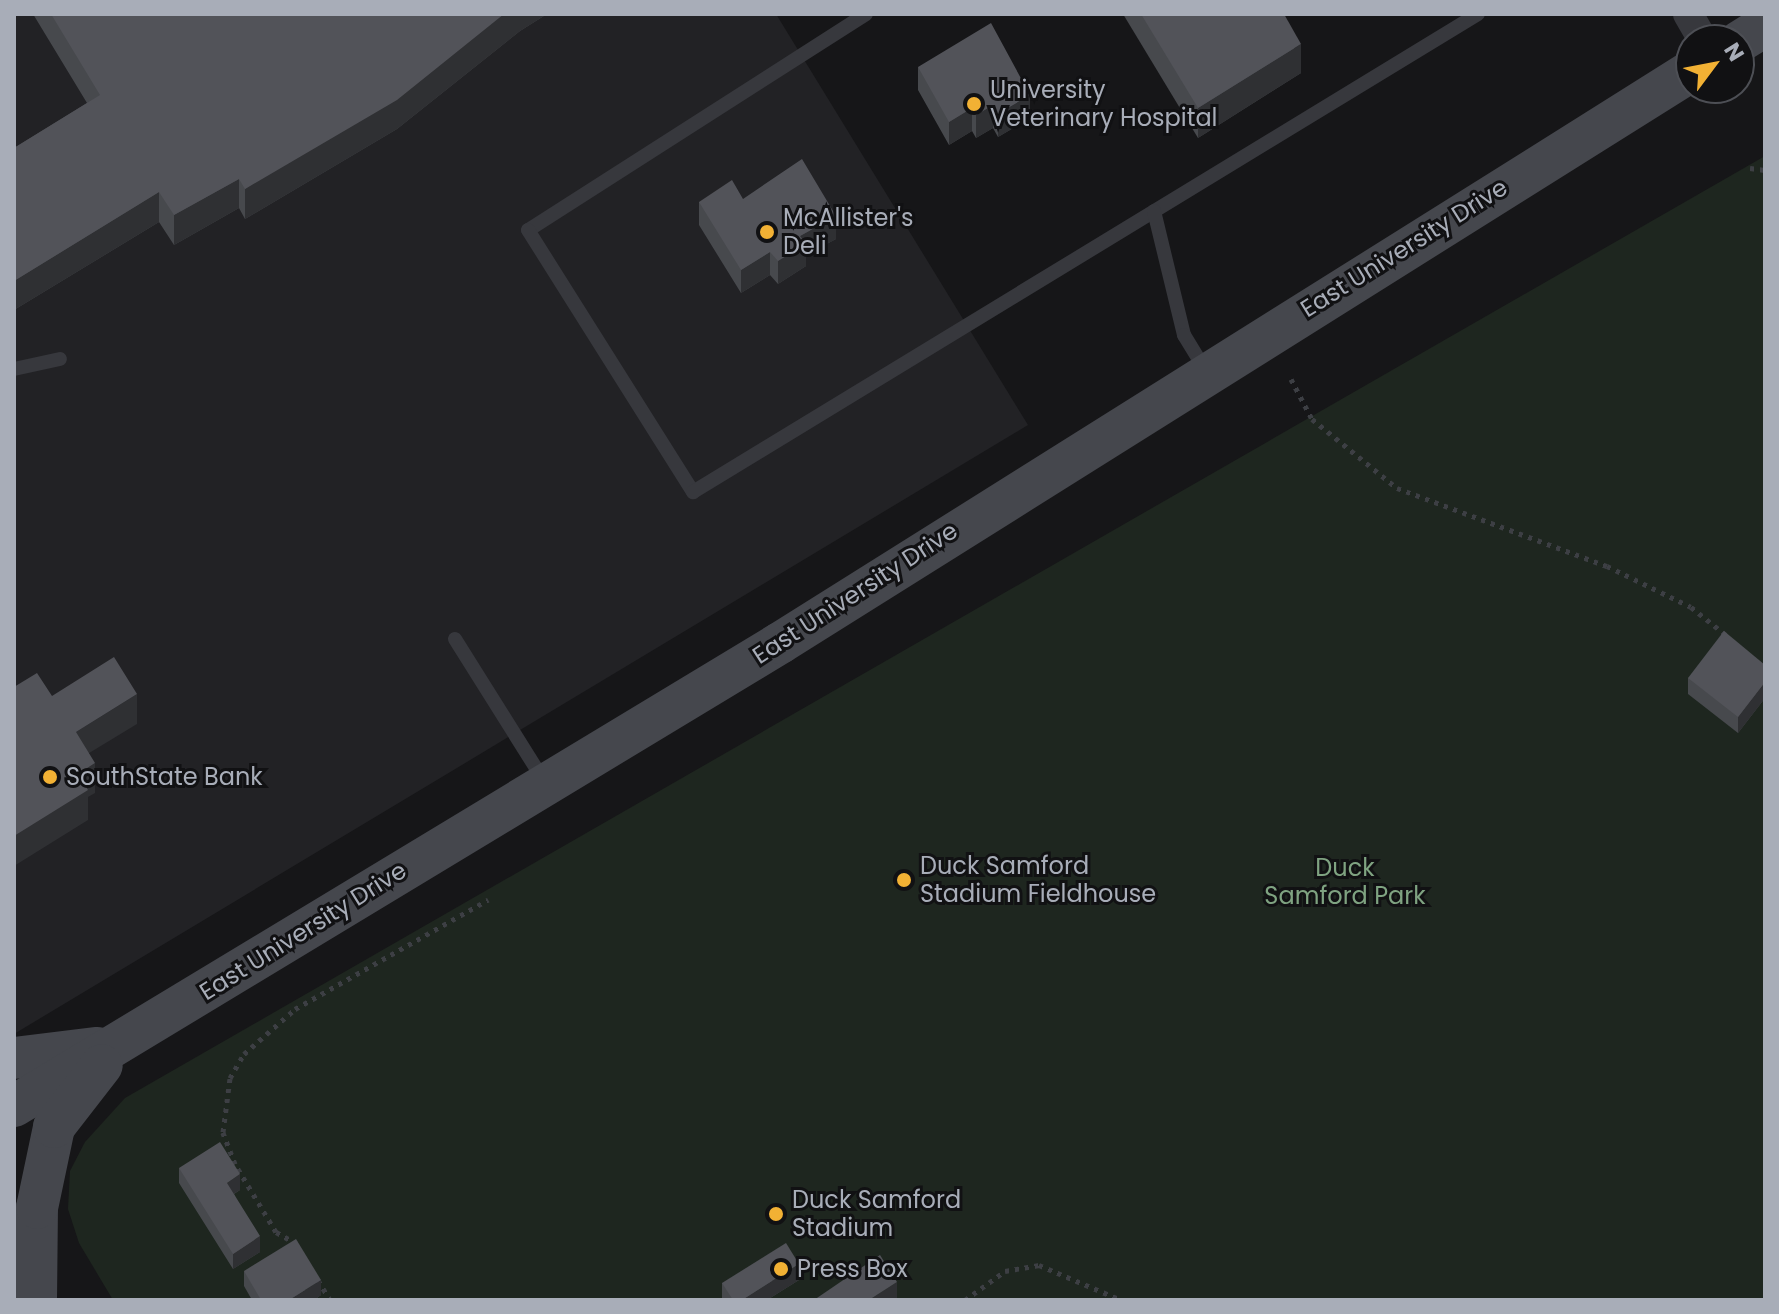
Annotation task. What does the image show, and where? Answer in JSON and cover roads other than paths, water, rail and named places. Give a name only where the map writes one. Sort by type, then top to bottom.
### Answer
[{"type":"main road","name":"East University Drive","points":[[14,1106],[118,1046],[546,784],[1675,81]]},
{"type":"main road","points":[[14,1058],[118,1046]]},
{"type":"main road","points":[[36,1300],[37,1208],[54,1127],[118,1046]]},
{"type":"lane","points":[[866,14],[528,230],[693,492],[1478,14]]},
{"type":"lane","points":[[1154,211],[1184,335],[1206,371]]},
{"type":"lane","points":[[14,369],[60,359]]},
{"type":"lane","points":[[455,639],[546,784]]},
{"type":"place","name":"University Veterinary Hospital","points":[[974,104]]},
{"type":"place","name":"McAllister's Deli","points":[[767,232]]},
{"type":"place","name":"SouthState Bank","points":[[50,777]]},
{"type":"place","name":"Duck Samford Stadium Fieldhouse","points":[[904,880]]},
{"type":"place","name":"Duck Samford Stadium","points":[[776,1214]]},
{"type":"place","name":"Press Box","points":[[781,1269]]},
{"type":"park label","name":"Duck Samford Park","points":[[1345,882]]}]
